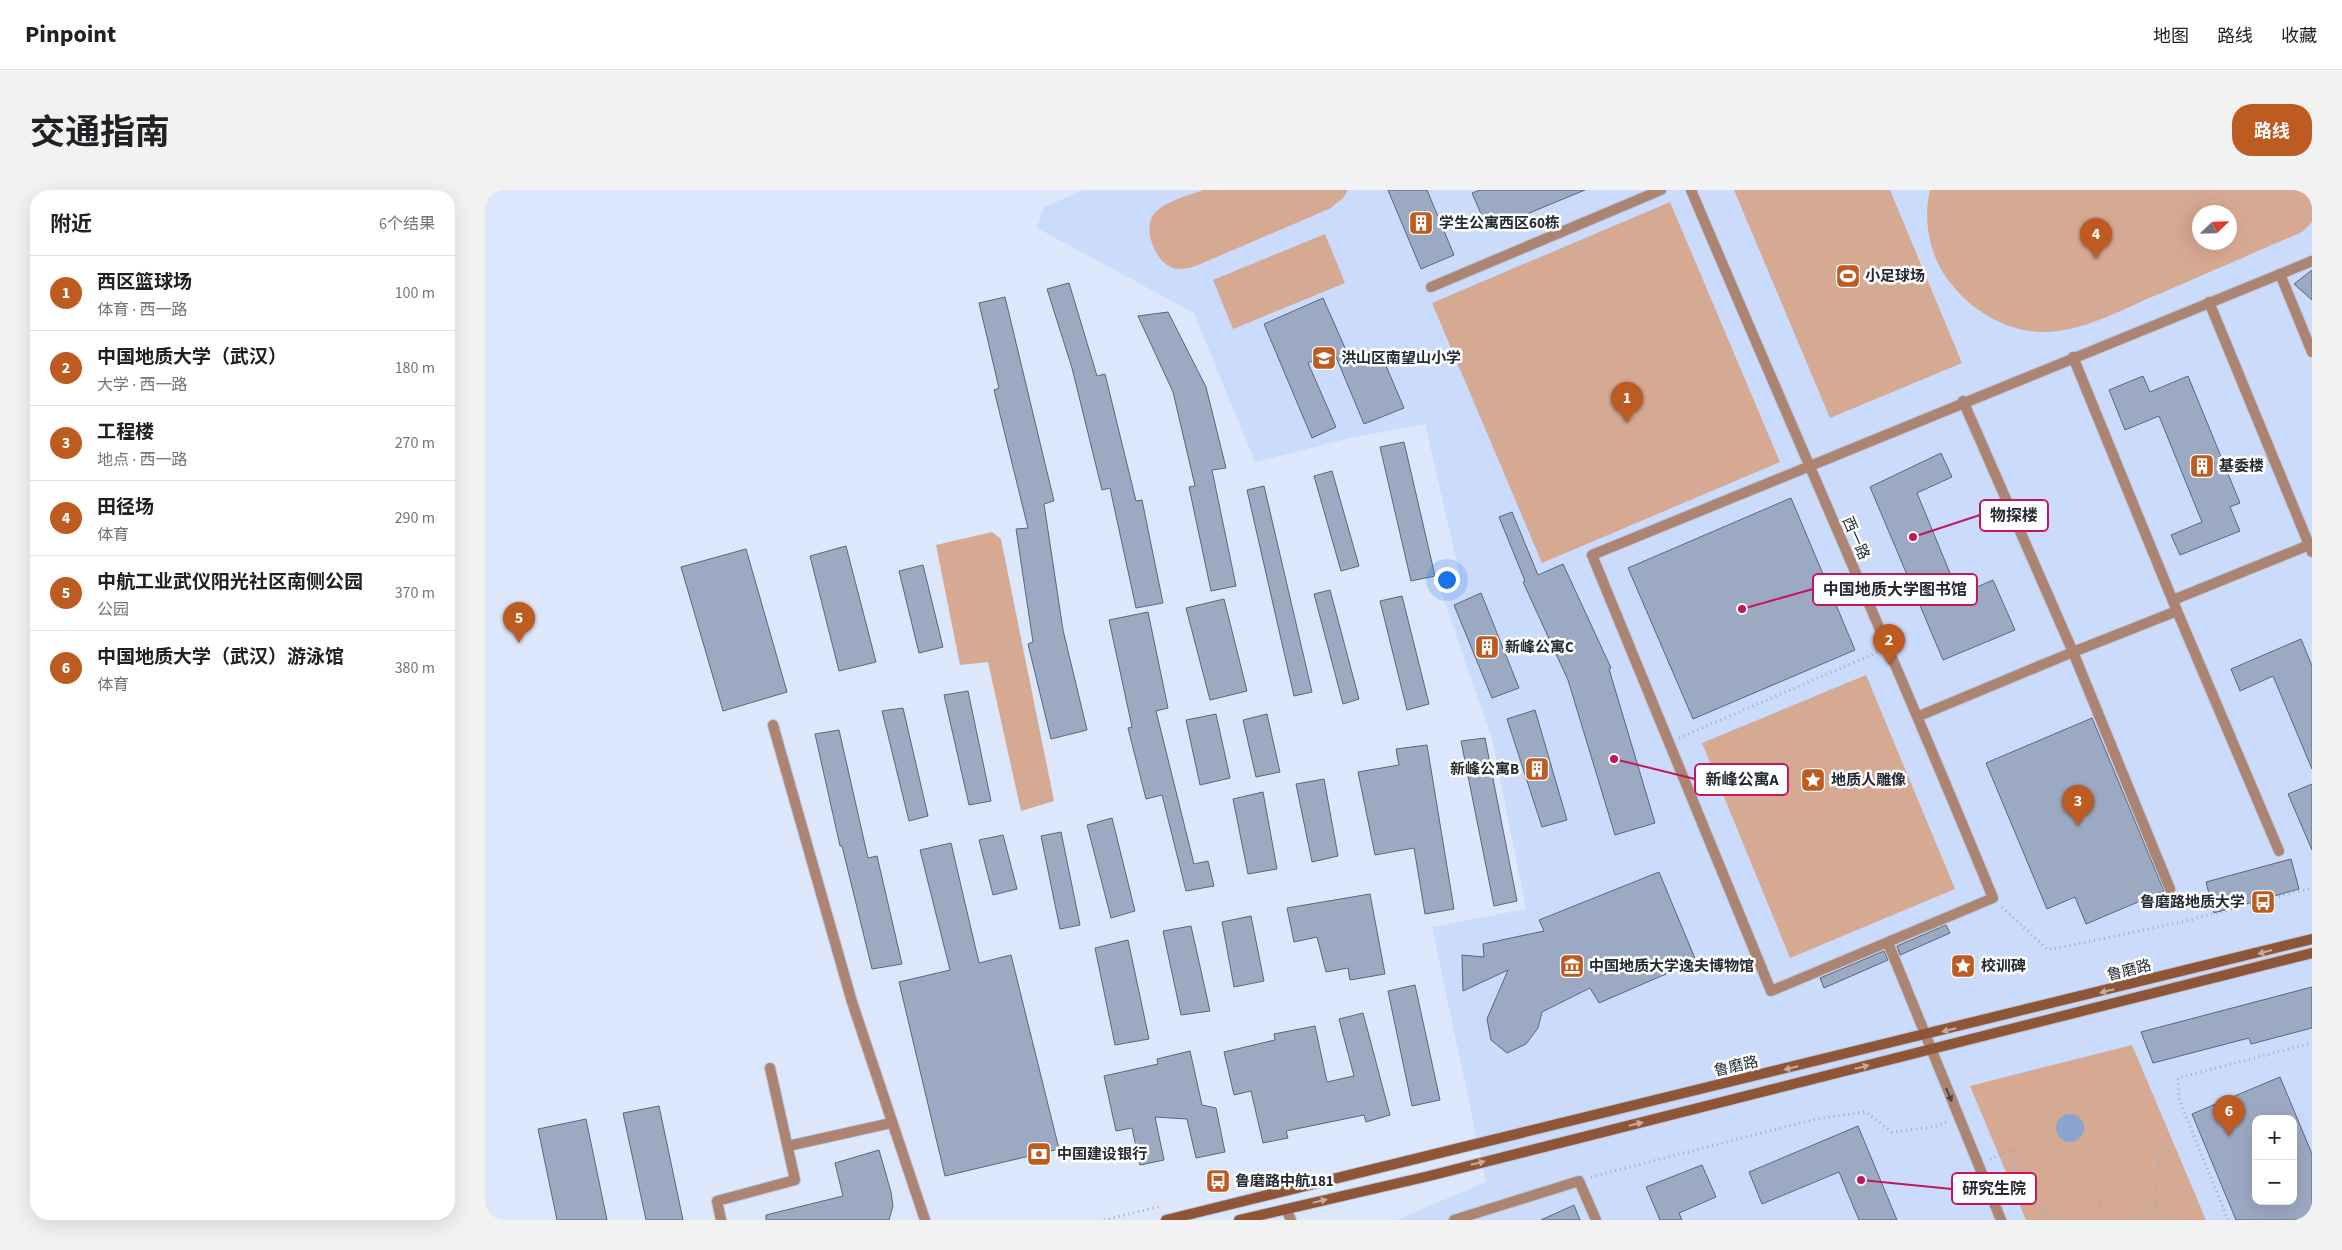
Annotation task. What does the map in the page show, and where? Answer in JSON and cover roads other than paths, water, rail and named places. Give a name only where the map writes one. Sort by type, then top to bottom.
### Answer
[{"type":"main road","name":"鲁磨路","points":[[1166,1220],[1462,1146],[1925,1036],[2312,939]]},
{"type":"main road","name":"鲁磨路","points":[[1239,1220],[1429,1176],[2312,953]]},
{"type":"street","points":[[1431,287],[1661,190]]},
{"type":"street","name":"西一路","points":[[1691,190],[1808,466],[1919,716],[1993,898],[1887,943]]},
{"type":"street","points":[[2001,1220],[1887,943],[1771,991],[1592,555],[1963,401],[2312,261]]},
{"type":"street","points":[[2279,274],[2312,352]]},
{"type":"street","points":[[2173,600],[2311,549],[2209,302]]},
{"type":"street","points":[[2073,357],[2177,611],[2279,851]]},
{"type":"street","points":[[1963,401],[2073,652],[2170,889]]},
{"type":"street","points":[[1919,716],[2177,611]]},
{"type":"street","points":[[773,725],[852,1002],[925,1220]]},
{"type":"street","points":[[721,1220],[717,1200],[795,1180],[770,1068]]},
{"type":"street","points":[[788,1146],[891,1123]]},
{"type":"street","points":[[1454,1220],[1579,1180],[1596,1220]]},
{"type":"street","points":[[1286,1209],[1291,1220]]},
{"type":"place","name":"学生公寓西区60栋","points":[[1421,223]]},
{"type":"place","name":"田径场","points":[[2096,259]]},
{"type":"place","name":"小足球场","points":[[1848,276]]},
{"type":"place","name":"洪山区南望山小学","points":[[1324,358]]},
{"type":"place","name":"西区篮球场","points":[[1627,423]]},
{"type":"place","name":"基委楼","points":[[2202,466]]},
{"type":"place","name":"物探楼","points":[[1913,537]]},
{"type":"place","name":"中国地质大学图书馆","points":[[1742,609]]},
{"type":"place","name":"中航工业武仪阳光社区南侧公园","points":[[519,643]]},
{"type":"place","name":"新峰公寓C","points":[[1487,647]]},
{"type":"place","name":"中国地质大学（武汉）","points":[[1889,665]]},
{"type":"place","name":"新峰公寓A","points":[[1614,759]]},
{"type":"place","name":"新峰公寓B","points":[[1537,769]]},
{"type":"place","name":"地质人雕像","points":[[1813,780]]},
{"type":"place","name":"工程楼","points":[[2078,826]]},
{"type":"place","name":"鲁磨路地质大学","points":[[2263,902]]},
{"type":"place","name":"中国地质大学逸夫博物馆","points":[[1572,966]]},
{"type":"place","name":"校训碑","points":[[1963,966]]},
{"type":"place","name":"中国地质大学（武汉）游泳馆","points":[[2229,1136]]},
{"type":"place","name":"中国建设银行","points":[[1039,1154]]},
{"type":"place","name":"研究生院","points":[[1861,1180]]},
{"type":"place","name":"鲁磨路中航181","points":[[1218,1181]]}]
